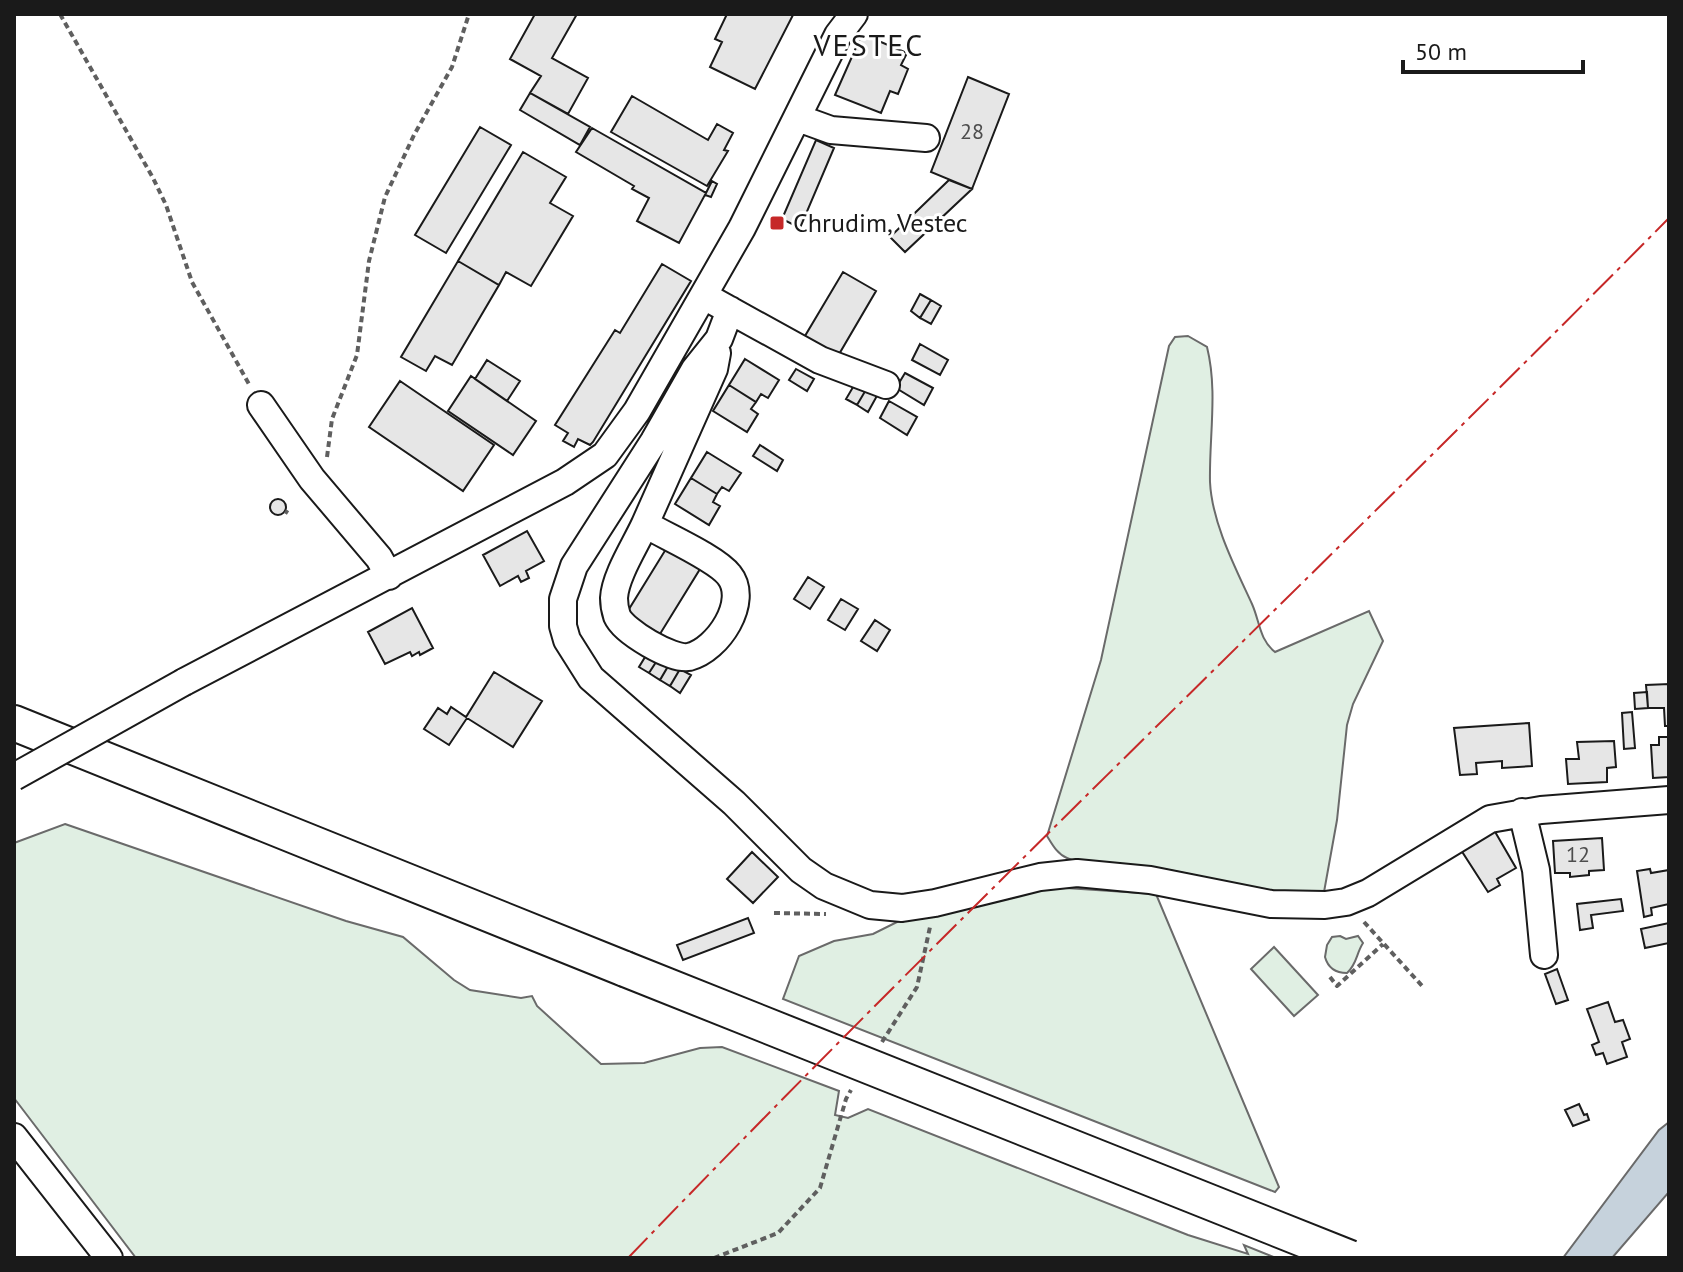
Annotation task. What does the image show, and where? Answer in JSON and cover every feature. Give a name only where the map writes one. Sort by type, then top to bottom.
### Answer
[{"type":"main road","points":[[14,723],[1350,1258]]},
{"type":"street","points":[[14,777],[184,682],[565,482],[605,455],[629,424],[705,297],[838,35],[854,14]]},
{"type":"street","points":[[798,118],[831,130],[926,138]]},
{"type":"street","points":[[705,297],[810,355],[886,385]]},
{"type":"street","points":[[730,310],[715,346],[695,369],[654,441],[574,566],[563,599],[562,615],[567,640],[591,678],[734,803],[801,870],[834,891],[870,905],[902,908],[1065,873],[1150,880],[1271,904],[1346,902],[1385,883],[1490,819],[1522,812],[1669,800]]},
{"type":"street","points":[[645,524],[720,567],[735,585],[735,606],[720,634],[693,656],[681,657],[667,652],[634,634],[617,616],[615,593],[645,524],[714,369],[715,346]]},
{"type":"street","points":[[261,405],[288,448],[379,558],[389,576]]},
{"type":"street","points":[[1522,812],[1536,870],[1544,955]]},
{"type":"street","points":[[14,1137],[109,1258]]},
{"type":"path","points":[[60,14],[153,178],[166,205],[192,282],[261,405]]},
{"type":"path","points":[[335,506],[328,468],[329,437],[332,419],[357,355],[375,230],[396,172],[452,67],[469,14]]},
{"type":"path","points":[[1346,902],[1424,988]]},
{"type":"path","points":[[877,1049],[917,987],[935,903]]},
{"type":"path","points":[[1330,977],[1337,986],[1383,944]]},
{"type":"path","points":[[714,1258],[778,1233],[820,1188],[846,1099],[854,1086]]},
{"type":"green space","points":[[1188,336],[1207,347],[1210,364],[1213,397],[1210,482],[1215,513],[1266,642],[1275,652],[1369,611],[1383,641],[1353,704],[1347,725],[1337,820],[1324,892],[1278,891],[1164,869],[1085,863],[1060,854],[1047,836],[1101,660],[1169,346],[1175,337]]},
{"type":"green space","points":[[65,824],[346,921],[403,937],[470,990],[521,998],[532,996],[537,1006],[601,1064],[644,1063],[700,1048],[722,1047],[839,1091],[835,1115],[848,1118],[868,1109],[1188,1235],[1248,1254],[1244,1245],[1276,1258],[136,1258],[14,1098],[14,843]]},
{"type":"green space","points":[[1051,887],[1156,894],[1279,1187],[1275,1192],[783,999],[799,956],[834,941],[873,934],[911,915]]},
{"type":"green space","points":[[1358,936],[1363,943],[1347,973],[1333,969],[1325,957],[1332,937],[1346,939]]},
{"type":"green space","points":[[1274,947],[1318,995],[1294,1016],[1251,969]]},
{"type":"shaded area","points":[[1669,1122],[1669,1192],[1612,1258],[1563,1258],[1659,1130]]},
{"type":"building","points":[[535,14],[577,14],[552,58],[588,78],[568,114],[530,93],[541,76],[510,59]]},
{"type":"building","points":[[727,14],[793,15],[755,89],[710,67],[722,42],[715,39]]},
{"type":"building","points":[[862,34],[907,53],[901,65],[908,69],[898,94],[890,91],[881,113],[835,95]]},
{"type":"building","points":[[968,77],[1009,94],[972,189],[931,172]]},
{"type":"building","points":[[530,93],[590,127],[580,145],[520,110]]},
{"type":"building","points":[[632,96],[708,140],[717,124],[733,133],[724,150],[728,151],[707,186],[611,132]]},
{"type":"building","points":[[480,127],[511,145],[446,253],[415,235]]},
{"type":"building","points":[[592,128],[706,193],[679,243],[637,221],[649,198],[576,152]]},
{"type":"building","points":[[816,140],[834,148],[800,228],[782,219]]},
{"type":"building","points":[[523,152],[566,177],[550,203],[573,216],[531,286],[506,272],[499,285],[458,261]]},
{"type":"building","points":[[949,180],[972,189],[905,252],[890,237]]},
{"type":"building","points":[[712,181],[717,184],[711,197],[705,195]]},
{"type":"building","points":[[458,261],[499,285],[452,365],[435,356],[426,371],[401,357]]},
{"type":"building","points":[[662,264],[691,281],[593,442],[590,445],[578,439],[574,447],[563,441],[568,433],[555,425],[615,330],[620,333]]},
{"type":"building","points":[[843,272],[876,291],[835,361],[802,341]]},
{"type":"building","points":[[920,294],[931,300],[920,318],[911,311]]},
{"type":"building","points":[[931,300],[941,306],[931,324],[920,318]]},
{"type":"building","points":[[920,344],[948,360],[940,375],[912,360]]},
{"type":"building","points":[[745,359],[779,380],[768,398],[761,394],[756,402],[729,385]]},
{"type":"building","points":[[487,360],[520,381],[507,401],[475,379]]},
{"type":"building","points":[[796,369],[814,379],[807,391],[789,380]]},
{"type":"building","points":[[905,373],[933,388],[924,405],[896,388]]},
{"type":"building","points":[[471,376],[536,421],[513,455],[448,411]]},
{"type":"building","points":[[400,381],[494,445],[463,491],[369,427]]},
{"type":"building","points":[[856,382],[867,388],[857,405],[846,399]]},
{"type":"building","points":[[729,385],[756,402],[751,409],[758,414],[747,432],[713,411]]},
{"type":"building","points":[[867,388],[878,394],[868,412],[857,405]]},
{"type":"building","points":[[889,401],[917,417],[907,435],[880,418]]},
{"type":"building","points":[[760,445],[783,460],[777,471],[753,456]]},
{"type":"building","points":[[707,452],[741,473],[729,491],[722,487],[717,494],[691,478]]},
{"type":"building","points":[[691,478],[717,494],[713,502],[720,506],[709,525],[675,504]]},
{"type":"building","points":[[278,499],[286,507],[278,515],[270,507]]},
{"type":"building","points":[[527,531],[544,561],[526,571],[529,578],[521,582],[518,576],[500,586],[483,555]]},
{"type":"building","points":[[666,549],[700,569],[660,634],[626,614]]},
{"type":"building","points":[[808,577],[824,587],[810,609],[794,599]]},
{"type":"building","points":[[841,599],[858,609],[845,630],[828,620]]},
{"type":"building","points":[[412,608],[433,648],[420,655],[419,652],[412,656],[410,652],[385,664],[368,632]]},
{"type":"building","points":[[875,620],[890,630],[877,651],[861,641]]},
{"type":"building","points":[[650,649],[660,656],[649,673],[639,667]]},
{"type":"building","points":[[660,656],[670,663],[660,680],[649,673]]},
{"type":"building","points":[[670,663],[680,669],[670,686],[660,680]]},
{"type":"building","points":[[680,669],[691,675],[680,693],[670,686]]},
{"type":"building","points":[[494,672],[542,701],[513,747],[467,718],[449,745],[424,729],[438,708],[447,714],[451,707],[466,717]]},
{"type":"building","points":[[1669,684],[1669,726],[1665,726],[1664,708],[1648,708],[1646,685]]},
{"type":"building","points":[[1647,692],[1648,708],[1635,709],[1634,693]]},
{"type":"building","points":[[1632,712],[1635,748],[1624,749],[1622,713]]},
{"type":"building","points":[[1529,723],[1532,766],[1502,768],[1502,761],[1476,763],[1477,774],[1460,775],[1454,728]]},
{"type":"building","points":[[1659,737],[1669,737],[1669,777],[1653,778],[1651,745],[1659,745]]},
{"type":"building","points":[[1614,741],[1616,767],[1607,768],[1607,782],[1568,784],[1566,759],[1579,759],[1577,742]]},
{"type":"building","points":[[1494,830],[1516,868],[1497,879],[1500,885],[1488,892],[1461,850]]},
{"type":"building","points":[[1602,838],[1604,870],[1570,877],[1570,873],[1555,873],[1553,841]]},
{"type":"building","points":[[752,852],[778,877],[753,903],[727,879]]},
{"type":"building","points":[[1650,869],[1651,873],[1669,870],[1669,904],[1651,908],[1652,915],[1644,917],[1637,871]]},
{"type":"building","points":[[1621,899],[1623,911],[1591,915],[1593,928],[1580,930],[1577,904]]},
{"type":"building","points":[[748,918],[754,933],[683,960],[677,945]]},
{"type":"building","points":[[1669,923],[1669,943],[1645,948],[1641,929]]},
{"type":"building","points":[[1557,969],[1568,1000],[1556,1004],[1545,974]]},
{"type":"building","points":[[1608,1002],[1615,1022],[1623,1020],[1630,1039],[1622,1042],[1627,1057],[1607,1064],[1603,1053],[1596,1055],[1592,1045],[1599,1042],[1587,1009]]},
{"type":"building","points":[[1579,1104],[1589,1120],[1573,1126],[1565,1110]]},
{"type":"power","points":[[628,1258],[1016,865],[1669,218]]},
{"type":"place","name":"Chrudim, Vestec","points":[[777,223]]},
{"type":"district","name":"VESTEC","points":[[869,46]]}]
